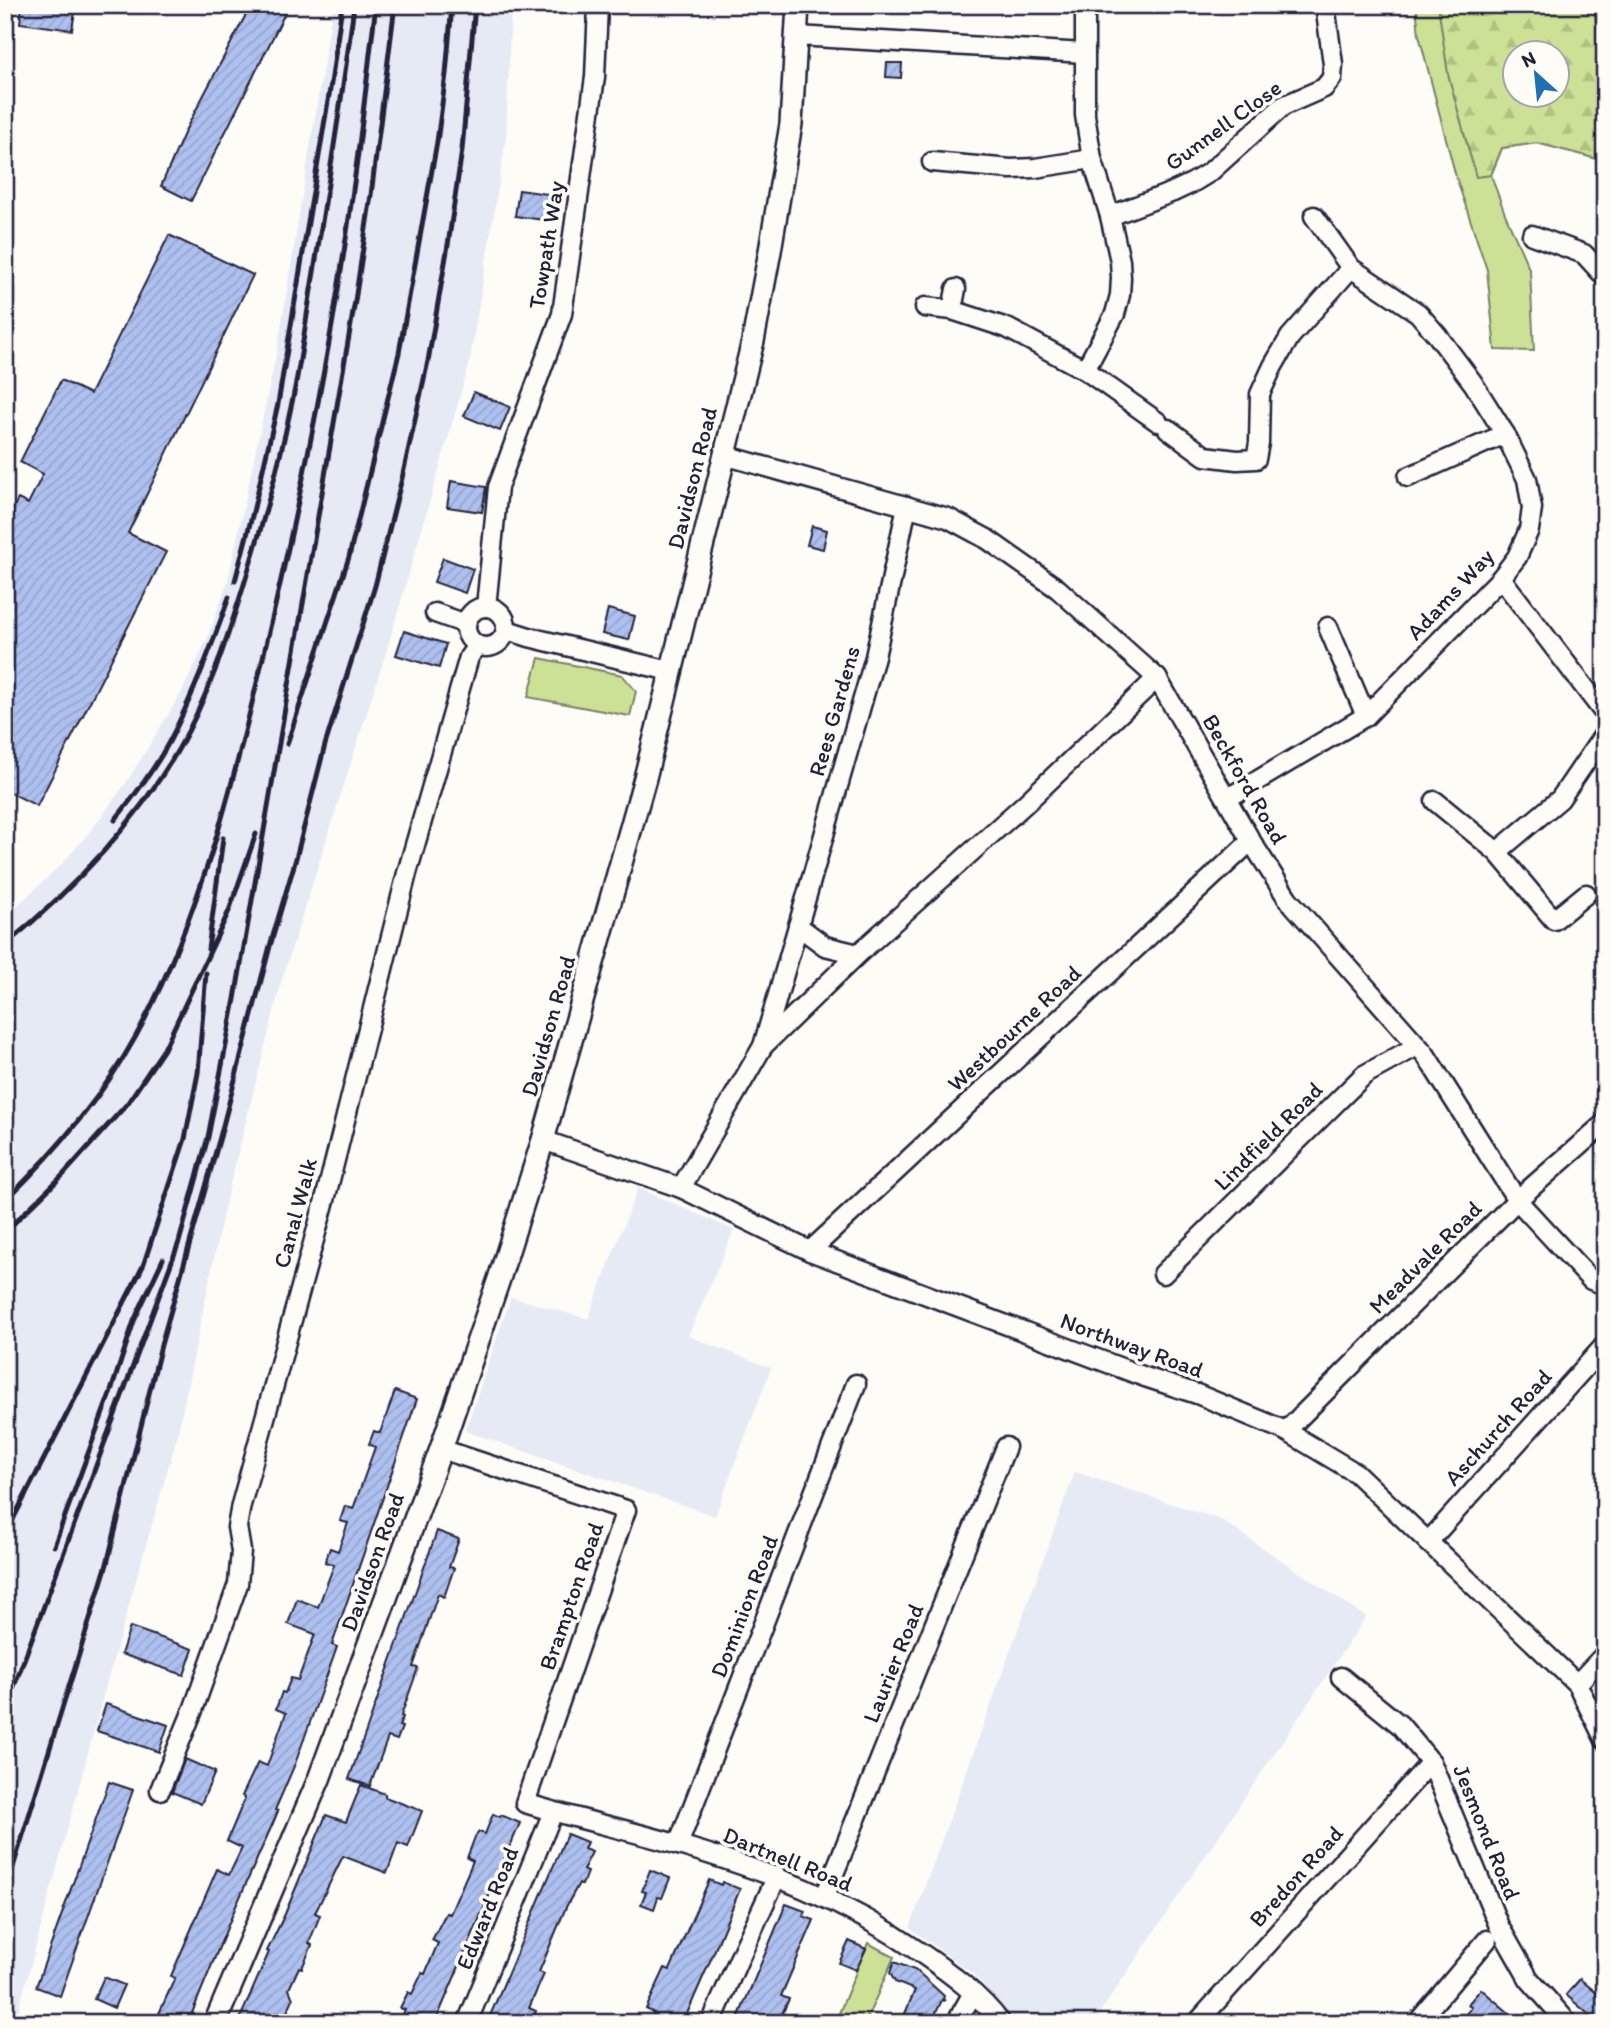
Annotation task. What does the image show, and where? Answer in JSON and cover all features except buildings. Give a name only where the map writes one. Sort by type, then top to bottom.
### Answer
[{"type":"street","name":"Towpath Way","points":[[486,607],[498,487],[562,314],[595,77],[598,5]]},
{"type":"street","name":"Davidson Road","points":[[215,2023],[319,1779],[441,1449],[543,1140],[645,778],[753,341],[791,124],[798,5]]},
{"type":"street","points":[[1085,5],[1085,116],[1092,159],[1110,216],[1120,261],[1120,295],[1115,314],[1085,370]]},
{"type":"street","name":"Gunnell Close","points":[[1110,216],[1192,183],[1210,172],[1283,106],[1324,88],[1332,78],[1333,64],[1325,5]]},
{"type":"street","points":[[797,36],[1085,53]]},
{"type":"street","points":[[932,162],[1023,169],[1092,159]]},
{"type":"street","name":"Adams Way","points":[[1228,798],[1366,716],[1501,578],[1517,556],[1529,530],[1532,508],[1527,479],[1505,434],[1473,383],[1418,313],[1351,268],[1314,216]]},
{"type":"street","points":[[1532,236],[1584,254],[1605,278]]},
{"type":"street","points":[[925,307],[952,310],[1007,328],[1085,370],[1205,456],[1256,460],[1260,394],[1273,366],[1290,337],[1351,268]]},
{"type":"street","points":[[952,310],[956,289]]},
{"type":"street","points":[[1408,477],[1505,434]]},
{"type":"street","name":"Beckford Road","points":[[724,456],[948,518],[987,539],[1058,589],[1157,678],[1251,841],[1288,899],[1424,1054],[1517,1200],[1591,1280],[1605,1285]]},
{"type":"street","name":"Rees Gardens","points":[[681,1188],[763,1046],[875,657],[908,506]]},
{"type":"street","points":[[1501,578],[1605,714]]},
{"type":"street","points":[[479,608],[493,608],[502,614],[507,630],[496,646],[489,648],[477,646],[468,637],[466,624],[473,612],[479,608]]},
{"type":"street","points":[[435,613],[466,624]]},
{"type":"street","points":[[1328,627],[1366,716]]},
{"type":"street","points":[[507,630],[670,671]]},
{"type":"street","name":"Canal Walk","points":[[160,1790],[193,1710],[238,1584],[241,1551],[237,1527],[241,1505],[325,1200],[407,873],[469,657],[477,646]]},
{"type":"street","name":"Rees Gardens","points":[[763,1046],[858,954],[1027,802],[1157,678]]},
{"type":"street","points":[[1497,852],[1560,799],[1605,733]]},
{"type":"street","points":[[1435,801],[1497,852],[1554,920],[1586,894]]},
{"type":"street","name":"Westbourne Road","points":[[810,1251],[1251,841]]},
{"type":"street","points":[[798,926],[825,946],[858,954]]},
{"type":"street","name":"Lindfield Road","points":[[1163,1274],[1363,1075],[1417,1046]]},
{"type":"street","name":"Meadvale Road","points":[[1286,1431],[1517,1200],[1605,1123]]},
{"type":"street","name":"Northway Road","points":[[543,1140],[681,1188],[810,1251],[1197,1394],[1286,1431],[1356,1473],[1577,1684],[1605,1740]]},
{"type":"street","name":"Aschurch Road","points":[[1428,1542],[1605,1345]]},
{"type":"street","name":"Dominion Road","points":[[678,1844],[856,1384]]},
{"type":"street","name":"Laurier Road","points":[[825,1896],[1006,1447]]},
{"type":"street","name":"Brampton Road","points":[[441,1449],[626,1510],[525,1803]]},
{"type":"street","points":[[1577,1684],[1605,1654]]},
{"type":"street","name":"Jesmond Road","points":[[1340,1677],[1400,1725],[1431,1762],[1499,1926],[1529,1979],[1567,2023]]},
{"type":"street","name":"Bredon Road","points":[[1197,2023],[1431,1762]]},
{"type":"street","name":"Dartnell Road","points":[[525,1803],[678,1844],[777,1876],[825,1896],[891,1932],[943,1968],[973,1993],[1001,2023]]},
{"type":"street","name":"Edward Road","points":[[467,2023],[553,1812]]},
{"type":"street","points":[[711,2023],[777,1876]]},
{"type":"street","points":[[1417,2023],[1487,1940]]},
{"type":"street","points":[[956,2023],[973,1993]]},
{"type":"shaded area","points":[[333,5],[511,5],[506,139],[469,365],[388,646],[282,979],[225,1204],[177,1437],[107,1682],[15,2023],[5,2023],[5,917],[62,864],[93,828],[128,780],[182,692],[207,639],[228,581],[278,346]]},
{"type":"shaded area","points":[[638,1188],[734,1230],[688,1336],[771,1368],[715,1516],[465,1431],[511,1297],[588,1319]]},
{"type":"shaded area","points":[[1075,1472],[1221,1520],[1366,1617],[1093,2023],[1017,2023],[974,1975],[910,1928]]},
{"type":"green space","points":[[5,5],[15,5],[5,64]]},
{"type":"green space","points":[[1416,5],[1605,5],[1605,161],[1537,143],[1502,148],[1491,175],[1530,271],[1534,351],[1495,350],[1487,270],[1456,177],[1419,35]]},
{"type":"green space","points":[[1438,5],[1593,5],[1605,75],[1605,161],[1537,143],[1502,148],[1491,175],[1476,177],[1448,74]]},
{"type":"green space","points":[[539,658],[622,675],[636,691],[630,716],[528,697]]},
{"type":"green space","points":[[868,1943],[894,1957],[865,2023],[835,2023]]},
{"type":"railway","points":[[235,581],[278,404],[342,5]]},
{"type":"railway","points":[[5,945],[78,878],[143,803],[179,748],[215,671],[262,523],[295,390],[354,5]]},
{"type":"railway","points":[[5,1201],[42,1163],[93,1103],[123,1059],[159,990],[179,943],[213,847],[253,699],[315,420],[345,248],[376,5]]},
{"type":"railway","points":[[5,1711],[179,1242],[208,1137],[235,999],[355,301],[395,5]]},
{"type":"railway","points":[[287,744],[349,557],[399,353],[437,142],[452,5]]},
{"type":"railway","points":[[5,1893],[107,1564],[161,1345],[325,745],[375,586],[403,474],[428,361],[448,245],[462,150],[475,5]]},
{"type":"railway","points":[[115,820],[170,740],[202,670],[229,597]]},
{"type":"railway","points":[[5,1232],[63,1175],[127,1104],[164,1049],[229,911],[256,834]]},
{"type":"railway","points":[[208,949],[223,838]]},
{"type":"railway","points":[[5,1535],[143,1266],[185,1139],[198,1073],[206,973]]},
{"type":"railway","points":[[54,1546],[134,1321],[163,1259]]}]
